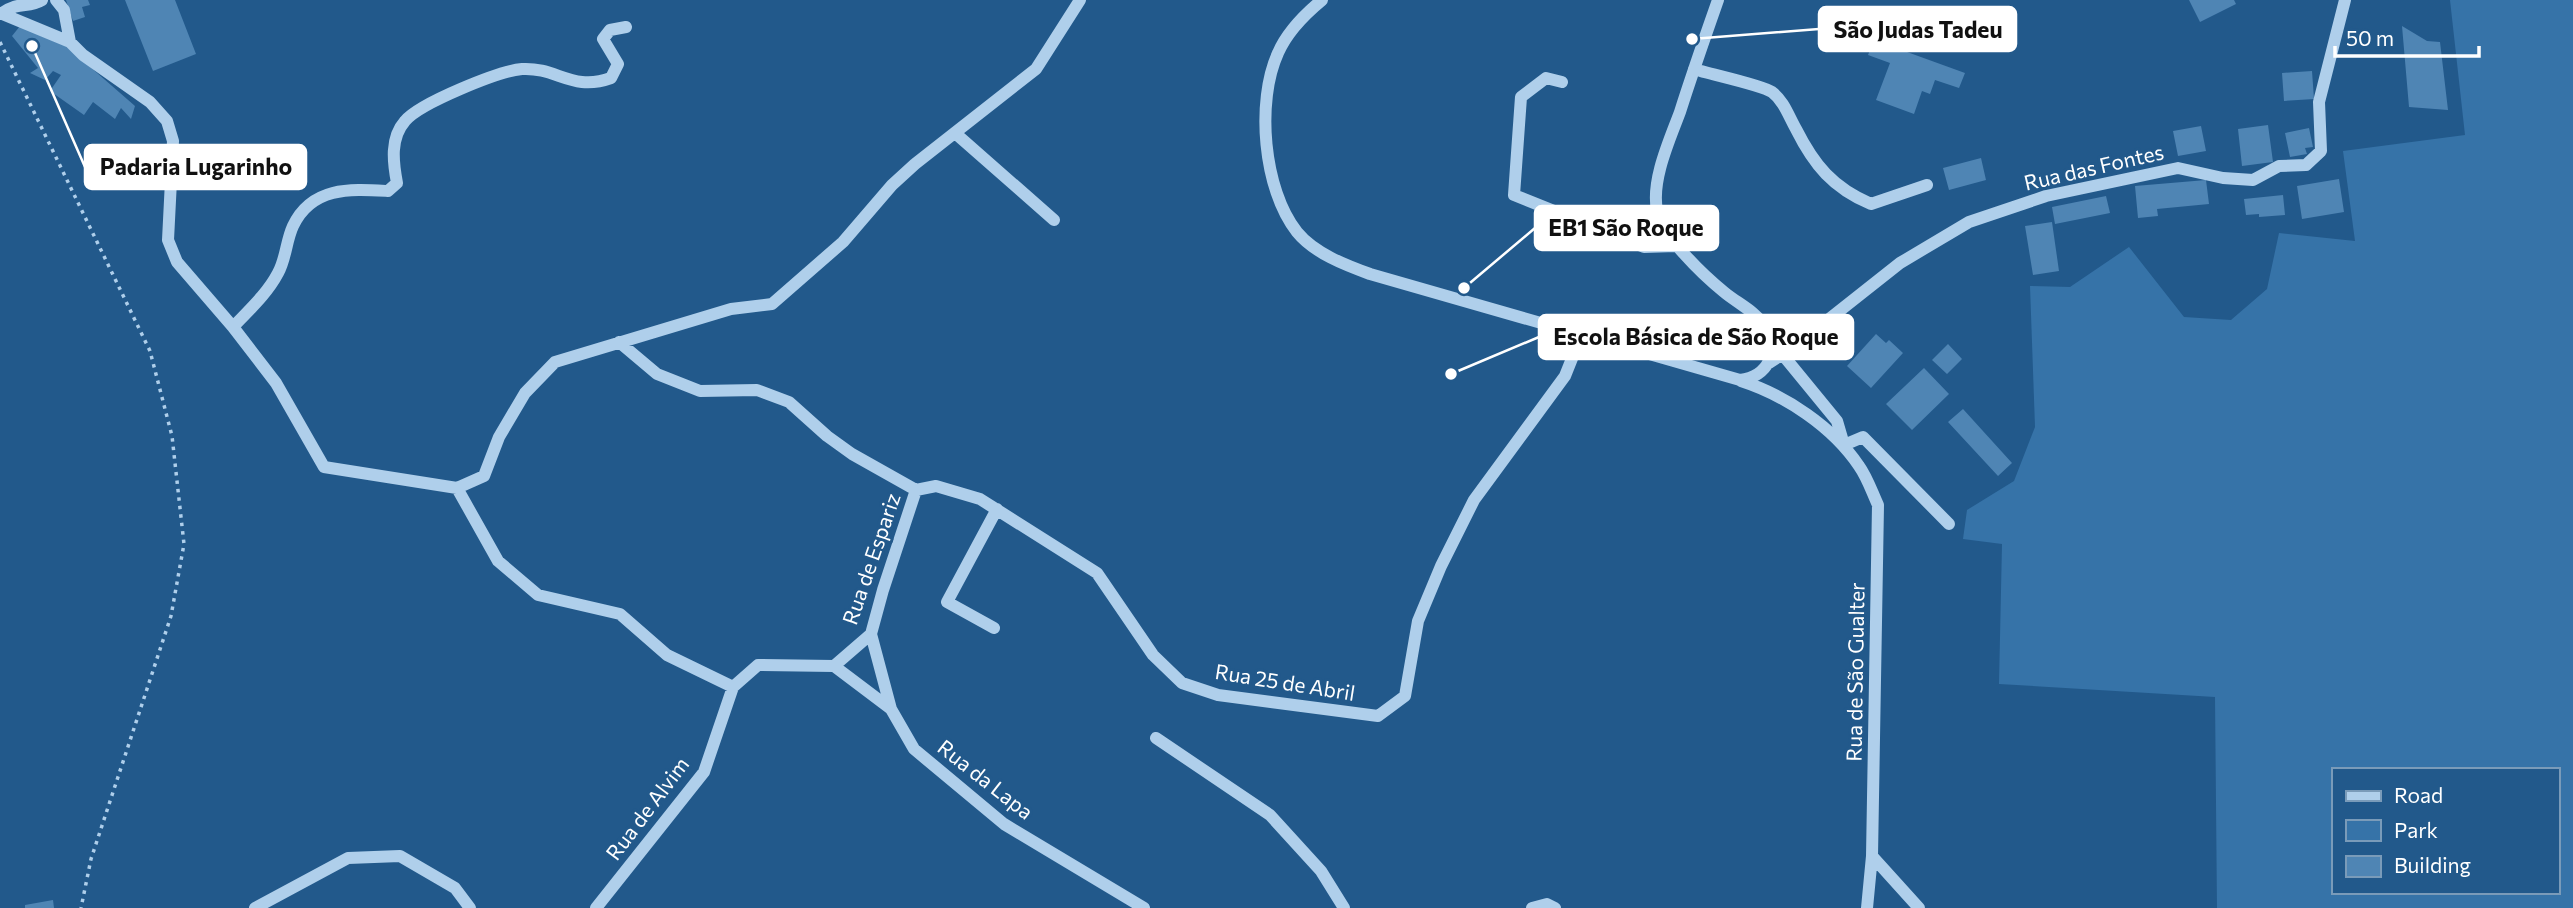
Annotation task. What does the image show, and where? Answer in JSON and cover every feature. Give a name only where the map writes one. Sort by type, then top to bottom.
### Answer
[{"type":"street","points":[[1,13],[13,4],[37,3],[42,0]]},
{"type":"street","points":[[56,0],[64,10],[70,42]]},
{"type":"street","points":[[1,13],[70,42],[83,55],[150,102],[167,121],[173,141],[168,240],[177,262],[233,327],[276,383],[324,467],[457,488],[484,477],[499,436],[525,393],[555,362],[731,309],[772,304],[843,242],[892,185],[1036,69],[1080,0]]},
{"type":"street","name":"Rua de São Gualter","points":[[1322,0],[1293,28],[1278,51],[1269,77],[1265,104],[1271,174],[1282,208],[1297,233],[1323,253],[1348,266],[1581,336],[1740,380],[1764,390],[1811,418],[1844,445],[1862,469],[1878,505],[1872,856],[1867,908]]},
{"type":"street","points":[[1718,0],[1658,176],[1657,211],[1676,246],[1724,292],[1757,316],[1791,357],[1793,369]]},
{"type":"street","name":"Rua das Fontes","points":[[1783,348],[1900,263],[1969,222],[2046,196],[2178,168],[2223,178],[2253,180],[2278,166],[2306,164],[2321,152],[2319,102],[2345,0]]},
{"type":"street","points":[[233,327],[268,290],[280,270],[293,225],[307,208],[325,194],[347,188],[388,191],[397,183],[394,140],[405,120],[428,104],[502,73],[524,69],[582,84],[611,78],[618,64],[603,39],[610,30],[626,27]]},
{"type":"street","points":[[1694,69],[1771,91],[1828,178],[1848,194],[1871,204],[1927,185]]},
{"type":"street","points":[[1562,82],[1546,78],[1521,97],[1514,195],[1644,247],[1676,246]]},
{"type":"street","points":[[955,133],[1054,220]]},
{"type":"street","name":"Rua 25 de Abril","points":[[619,342],[657,374],[700,391],[757,390],[789,402],[852,454],[916,490],[936,486],[980,499],[997,509],[1097,573],[1153,655],[1182,683],[1218,695],[1378,716],[1405,696],[1418,621],[1441,566],[1474,500],[1565,376],[1581,336]]},
{"type":"street","points":[[1740,380],[1751,379],[1760,373],[1769,363],[1772,353],[1783,348]]},
{"type":"street","points":[[1769,363],[1781,362],[1793,369]]},
{"type":"street","name":"Rua de São Gualter","points":[[1793,369],[1838,421],[1844,445]]},
{"type":"street","points":[[1760,373],[1764,390]]},
{"type":"street","points":[[1844,445],[1863,437],[1949,524]]},
{"type":"street","points":[[457,488],[498,561],[538,594],[620,614],[667,655],[733,687],[758,665],[834,666],[891,709]]},
{"type":"street","name":"Rua de Espariz","points":[[834,666],[872,634],[883,590],[916,490]]},
{"type":"street","points":[[995,628],[947,602],[997,509]]},
{"type":"street","points":[[872,634],[891,709]]},
{"type":"street","name":"Rua de Alvim","points":[[596,908],[704,772],[733,687]]},
{"type":"street","name":"Rua da Lapa","points":[[891,709],[914,749],[1004,824],[1144,908]]},
{"type":"street","points":[[1156,738],[1269,815],[1321,871],[1344,908]]},
{"type":"street","points":[[255,908],[348,858],[400,856],[456,888],[470,908]]},
{"type":"street","points":[[1872,856],[1919,908]]},
{"type":"street","points":[[1532,908],[1546,904],[1555,908]]},
{"type":"path","points":[[0,41],[150,351],[172,436],[184,544],[171,616],[91,859],[81,908]]},
{"type":"green space","points":[[2450,0],[2573,0],[2573,908],[2217,908],[2215,697],[1999,684],[2002,544],[1963,539],[1967,510],[2014,481],[2035,427],[2030,286],[2070,287],[2129,247],[2184,317],[2231,320],[2267,289],[2279,233],[2355,241],[2343,151],[2465,135]]},
{"type":"building","points":[[66,0],[88,0],[90,5],[82,7],[85,17],[73,21]]},
{"type":"building","points":[[125,0],[175,0],[196,54],[153,71]]},
{"type":"building","points":[[2189,0],[2234,0],[2236,4],[2200,22]]},
{"type":"building","points":[[20,26],[65,45],[135,106],[131,119],[121,108],[115,119],[93,102],[84,115],[50,91],[61,75],[53,71],[45,80],[30,73],[38,68],[12,36]]},
{"type":"building","points":[[2402,26],[2427,41],[2440,42],[2448,110],[2409,107]]},
{"type":"building","points":[[1874,40],[1965,73],[1959,88],[1935,80],[1930,94],[1922,91],[1914,114],[1876,100],[1890,63],[1868,55]]},
{"type":"building","points":[[2312,71],[2314,99],[2284,101],[2282,73]]},
{"type":"building","points":[[2268,125],[2273,162],[2242,166],[2238,129]]},
{"type":"building","points":[[2201,126],[2206,151],[2178,156],[2173,131]]},
{"type":"building","points":[[2309,128],[2313,147],[2305,148],[2307,154],[2290,157],[2285,133]]},
{"type":"building","points":[[1981,158],[1986,180],[1949,190],[1943,168]]},
{"type":"building","points":[[2339,179],[2344,212],[2302,219],[2297,186]]},
{"type":"building","points":[[2206,180],[2209,204],[2157,209],[2158,216],[2138,218],[2135,186]]},
{"type":"building","points":[[2283,195],[2285,215],[2246,215],[2244,199]]},
{"type":"building","points":[[2106,196],[2110,213],[2055,224],[2052,207]]},
{"type":"building","points":[[2052,222],[2059,271],[2033,275],[2025,226]]},
{"type":"building","points":[[1876,334],[1886,343],[1889,340],[1903,353],[1871,388],[1847,366]]},
{"type":"building","points":[[1948,344],[1962,359],[1947,374],[1932,360]]},
{"type":"building","points":[[1924,368],[1949,394],[1912,430],[1886,404]]},
{"type":"building","points":[[1963,409],[2012,463],[1998,476],[1948,422]]},
{"type":"building","points":[[53,900],[54,908],[25,908],[25,905]]},
{"type":"place","name":"São Judas Tadeu","points":[[1692,39]]},
{"type":"place","name":"Padaria Lugarinho","points":[[32,46]]},
{"type":"place","name":"EB1 São Roque","points":[[1464,288]]},
{"type":"place","name":"Escola Básica de São Roque","points":[[1451,374]]}]
